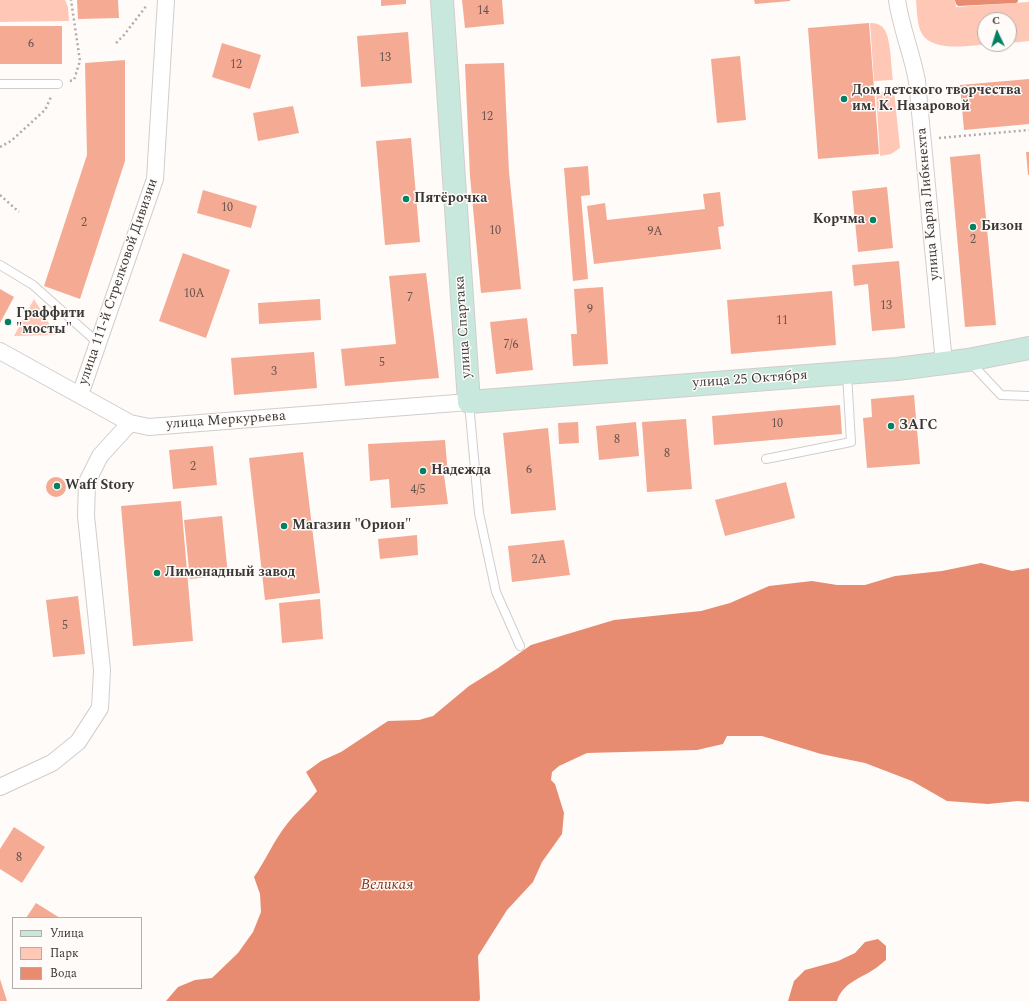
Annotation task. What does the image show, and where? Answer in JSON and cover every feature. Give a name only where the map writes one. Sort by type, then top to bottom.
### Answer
[{"type":"street","name":"улица 111-й Стрелковой Дивизии","points":[[80,396],[155,179],[166,0]]},
{"type":"street","name":"улица Спартака","points":[[442,0],[469,402]]},
{"type":"street","name":"улица Карла Либкнехта","points":[[897,0],[899,14],[914,62],[944,363]]},
{"type":"street","name":"улица 25 Октября","points":[[469,402],[897,369],[968,360],[1029,348]]},
{"type":"street","name":"улица Меркурьева","points":[[0,351],[130,423],[149,427],[469,402]]},
{"type":"street","points":[[0,787],[52,763],[78,742],[100,708],[102,670],[86,516],[87,482],[100,456],[130,423]]},
{"type":"lane","points":[[0,84],[58,84]]},
{"type":"lane","points":[[0,265],[33,285],[98,343]]},
{"type":"lane","points":[[968,360],[1001,395],[1029,396]]},
{"type":"lane","points":[[766,459],[851,442],[846,373]]},
{"type":"lane","name":"улица Спартака","points":[[469,402],[479,513],[496,592],[520,646]]},
{"type":"path","points":[[116,43],[124,35],[149,2]]},
{"type":"path","points":[[922,140],[1029,130]]},
{"type":"path","points":[[0,195],[19,212]]},
{"type":"green space","points":[[0,0],[65,0],[68,7],[69,21],[0,22]]},
{"type":"green space","points":[[916,0],[955,0],[956,7],[1029,2],[1029,41],[1017,42],[1017,12],[977,12],[977,45],[964,46],[944,46],[935,44],[928,40],[920,30]]},
{"type":"green space","points":[[870,23],[880,25],[886,33],[893,80],[874,81]]},
{"type":"green space","points":[[894,91],[900,148],[891,154],[880,156],[876,93]]},
{"type":"green space","points":[[34,299],[56,335],[14,336]]},
{"type":"water","name":"Великая","points":[[981,563],[1012,571],[1029,568],[1029,802],[1018,801],[988,804],[947,801],[912,781],[865,763],[821,754],[762,736],[727,736],[723,744],[697,750],[587,753],[559,766],[552,772],[551,780],[555,784],[564,813],[562,834],[542,862],[533,882],[507,910],[478,956],[479,1001],[166,1001],[178,987],[195,980],[212,978],[238,953],[253,932],[261,912],[260,894],[254,877],[282,830],[317,791],[306,772],[321,761],[341,752],[388,721],[419,720],[433,716],[469,686],[531,645],[614,620],[701,611],[730,603],[769,586],[812,581],[837,585],[865,585],[895,576],[942,571]]},
{"type":"water","points":[[878,939],[886,946],[886,960],[848,985],[837,1001],[788,1001],[794,981],[805,970],[838,961],[855,953],[865,942]]},
{"type":"building","points":[[77,0],[118,0],[119,18],[78,19]]},
{"type":"building","points":[[381,0],[406,0],[406,4],[381,6]]},
{"type":"building","points":[[462,0],[502,0],[504,24],[465,28]]},
{"type":"building","points":[[754,0],[790,0],[790,1],[755,4]]},
{"type":"building","name":"Дом детского творчества им. К. Назаровой","points":[[869,23],[879,154],[818,159],[808,28]]},
{"type":"building","points":[[0,26],[62,26],[62,64],[0,64]]},
{"type":"building","points":[[408,32],[412,83],[361,87],[357,36]]},
{"type":"building","points":[[222,43],[261,55],[250,89],[212,77]]},
{"type":"building","points":[[740,56],[746,120],[717,123],[711,59]]},
{"type":"building","points":[[125,60],[125,161],[80,299],[44,286],[87,155],[85,63]]},
{"type":"building","points":[[504,63],[509,172],[521,289],[481,293],[470,176],[465,64]]},
{"type":"building","points":[[1029,79],[1029,124],[964,130],[960,85]]},
{"type":"building","points":[[293,106],[299,133],[258,141],[253,113]]},
{"type":"building","points":[[411,138],[420,242],[385,245],[376,141]]},
{"type":"building","points":[[1026,152],[1029,152],[1029,175],[1028,175]]},
{"type":"building","points":[[980,154],[996,325],[965,327],[950,157]]},
{"type":"building","points":[[588,166],[590,195],[581,196],[588,279],[573,281],[564,168]]},
{"type":"building","name":"Корчма","points":[[887,187],[893,248],[858,252],[852,191]]},
{"type":"building","points":[[203,190],[257,206],[251,228],[197,213]]},
{"type":"building","points":[[720,192],[724,226],[718,227],[721,249],[594,264],[587,206],[605,203],[607,220],[705,209],[703,194]]},
{"type":"building","points":[[183,253],[230,270],[206,338],[159,321]]},
{"type":"building","points":[[899,261],[905,328],[872,331],[868,284],[854,286],[852,265]]},
{"type":"building","points":[[426,273],[439,378],[345,386],[341,349],[396,344],[389,276]]},
{"type":"building","points":[[603,287],[608,364],[573,366],[571,334],[577,334],[574,289]]},
{"type":"building","points":[[0,289],[14,297],[0,323]]},
{"type":"building","points":[[832,291],[836,345],[731,354],[727,300]]},
{"type":"building","points":[[320,299],[321,320],[259,324],[258,303]]},
{"type":"building","points":[[527,318],[533,370],[496,374],[490,322]]},
{"type":"building","points":[[314,352],[317,388],[234,395],[231,358]]},
{"type":"building","points":[[914,395],[920,464],[867,468],[863,418],[872,417],[871,399]]},
{"type":"building","points":[[840,405],[842,434],[714,445],[712,416]]},
{"type":"building","points":[[686,419],[692,489],[647,492],[642,422]]},
{"type":"building","points":[[578,422],[579,443],[559,444],[558,423]]},
{"type":"building","points":[[636,422],[639,456],[599,460],[596,426]]},
{"type":"building","points":[[548,428],[556,510],[511,514],[503,433]]},
{"type":"building","points":[[445,440],[448,475],[444,475],[448,504],[391,508],[389,479],[370,481],[368,444]]},
{"type":"building","points":[[213,446],[217,485],[173,489],[169,450]]},
{"type":"building","name":"Магазин \"Орион\"","points":[[303,452],[320,593],[265,600],[249,458]]},
{"type":"building","points":[[52,477],[60,477],[66,483],[66,491],[60,497],[52,497],[46,491],[46,483]]},
{"type":"building","points":[[786,482],[795,518],[725,536],[715,500]]},
{"type":"building","name":"Лимонадный завод","points":[[181,501],[193,641],[133,646],[121,506]]},
{"type":"building","points":[[222,516],[228,575],[190,579],[184,520]]},
{"type":"building","points":[[417,535],[418,555],[380,559],[378,539]]},
{"type":"building","points":[[564,540],[570,575],[512,582],[508,546]]},
{"type":"building","points":[[78,596],[85,654],[53,657],[46,600]]},
{"type":"building","points":[[320,599],[323,639],[282,643],[279,603]]},
{"type":"building","points":[[14,827],[45,847],[22,883],[0,869],[0,849]]},
{"type":"building","points":[[36,903],[58,917],[27,917]]},
{"type":"building","points":[[0,979],[7,1001],[0,1001]]},
{"type":"waterway","points":[[958,0],[959,3],[1015,0]]},
{"type":"place","name":"Дом детского творчества им. К. Назаровой","points":[[844,99]]},
{"type":"place","name":"Пятёрочка","points":[[406,199]]},
{"type":"place","name":"Корчма","points":[[873,220]]},
{"type":"place","name":"Бизон","points":[[973,227]]},
{"type":"place","name":"Граффити \"мосты\"","points":[[8,322]]},
{"type":"place","name":"ЗАГС","points":[[891,426]]},
{"type":"place","name":"Надежда","points":[[423,471]]},
{"type":"place","name":"Waff Story","points":[[57,486]]},
{"type":"place","name":"Магазин \"Орион\"","points":[[284,526]]},
{"type":"place","name":"Лимонадный завод","points":[[157,573]]}]
